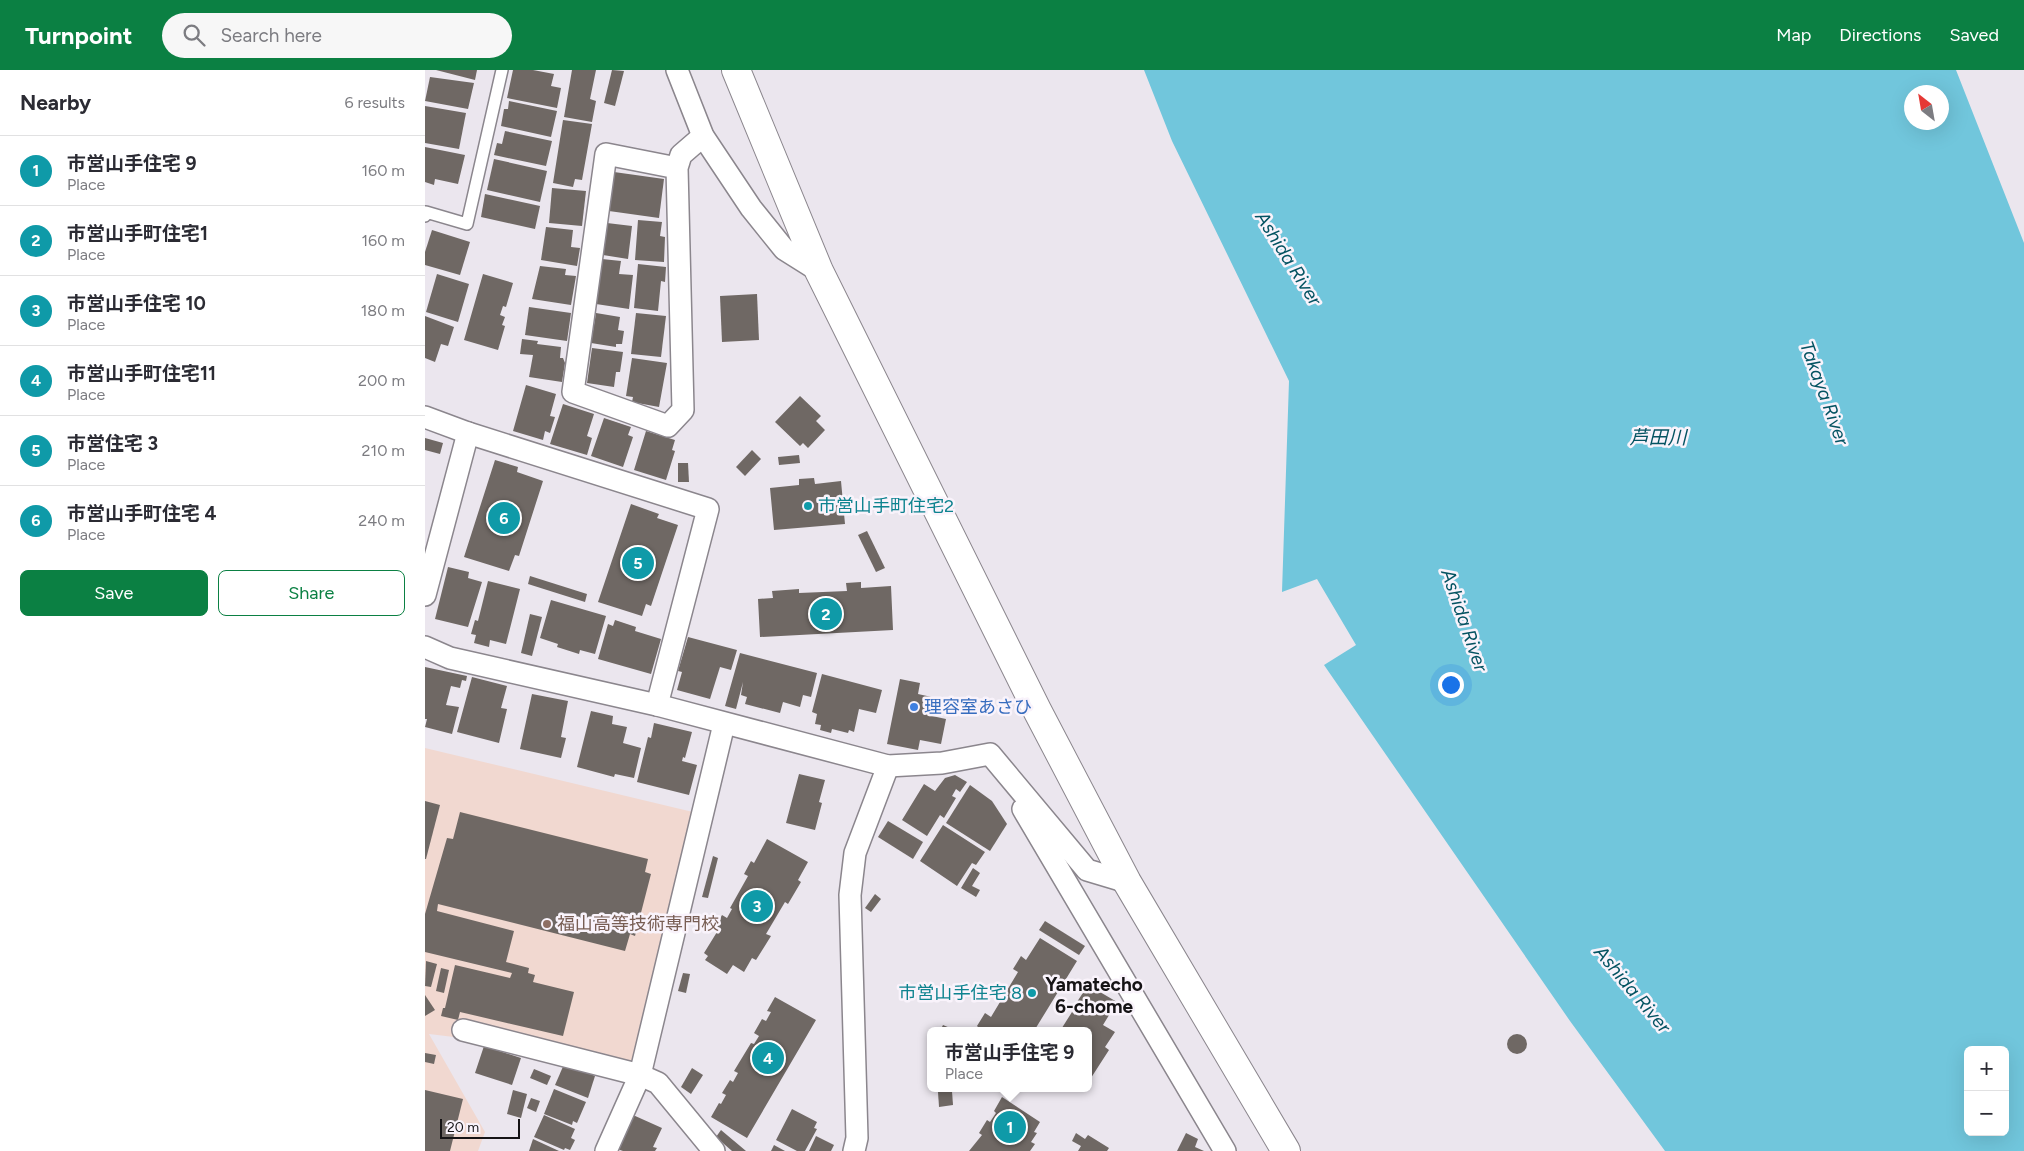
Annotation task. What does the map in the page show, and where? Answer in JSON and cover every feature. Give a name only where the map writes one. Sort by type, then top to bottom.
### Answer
[{"type":"street","points":[[677,70],[703,136],[751,208],[783,248],[819,271]]},
{"type":"street","points":[[736,70],[819,271],[1019,676],[1127,882],[1287,1151]]},
{"type":"street","points":[[677,168],[606,154],[573,392],[668,426],[683,410],[677,168],[681,155],[703,136]]},
{"type":"street","points":[[425,417],[468,433],[708,509],[657,705]]},
{"type":"street","points":[[425,595],[468,433]]},
{"type":"street","points":[[425,647],[450,658],[657,705],[888,766],[942,763],[990,754]]},
{"type":"street","points":[[606,1151],[640,1075],[724,724]]},
{"type":"street","points":[[990,754],[1087,870],[1127,882]]},
{"type":"street","points":[[990,754],[1225,1151]]},
{"type":"street","points":[[855,1151],[857,1138],[850,895],[855,853],[888,766]]},
{"type":"street","points":[[463,1030],[640,1075],[659,1083],[714,1151]]},
{"type":"lane","points":[[425,216],[426,212],[467,224],[502,70]]},
{"type":"shaded area","name":"福山高等技術専門校","points":[[425,748],[697,813],[634,1063],[586,1053],[429,1034],[485,1132],[478,1151],[425,1151]]},
{"type":"water","name":"芦田川","points":[[1144,70],[1956,70],[2024,243],[2024,1151],[1665,1151],[1570,1021],[1324,665],[1356,645],[1317,579],[1282,592],[1289,381],[1172,141]]},
{"type":"building","points":[[436,70],[477,70],[475,80]]},
{"type":"building","points":[[513,70],[533,70],[554,74],[551,86],[561,88],[557,108],[507,98]]},
{"type":"building","points":[[572,70],[596,70],[590,99],[596,101],[592,122],[564,117]]},
{"type":"building","points":[[612,70],[624,71],[615,106],[604,103]]},
{"type":"building","points":[[430,77],[474,83],[468,109],[425,101]]},
{"type":"building","points":[[509,101],[557,111],[551,137],[501,126],[504,109],[508,109]]},
{"type":"building","points":[[425,106],[466,113],[459,149],[425,143]]},
{"type":"building","points":[[563,120],[592,124],[582,180],[575,179],[573,187],[553,183]]},
{"type":"building","points":[[505,131],[552,141],[546,166],[494,155],[497,143],[502,144]]},
{"type":"building","points":[[425,147],[465,155],[458,184],[435,179],[434,185],[425,182]]},
{"type":"building","points":[[494,159],[547,171],[540,202],[487,190]]},
{"type":"building","points":[[614,172],[664,179],[659,218],[609,211]]},
{"type":"building","points":[[552,188],[586,191],[582,226],[549,223]]},
{"type":"building","points":[[485,194],[540,206],[535,229],[481,217]]},
{"type":"building","points":[[638,220],[662,222],[660,236],[665,237],[664,262],[635,260]]},
{"type":"building","points":[[607,223],[632,226],[628,259],[603,255]]},
{"type":"building","points":[[546,227],[573,230],[571,247],[580,248],[577,266],[541,260]]},
{"type":"building","points":[[432,230],[470,242],[460,275],[425,265],[425,252]]},
{"type":"building","points":[[602,259],[621,261],[619,274],[633,275],[629,309],[596,304]]},
{"type":"building","points":[[638,264],[666,267],[665,282],[661,281],[658,311],[634,308]]},
{"type":"building","points":[[540,266],[566,269],[565,275],[576,276],[571,305],[532,299]]},
{"type":"building","points":[[437,274],[469,284],[458,322],[426,312]]},
{"type":"building","points":[[483,274],[513,283],[506,307],[503,306],[500,315],[505,317],[502,325],[505,326],[498,350],[464,340]]},
{"type":"building","points":[[757,294],[759,340],[722,342],[720,296]]},
{"type":"building","points":[[529,307],[571,313],[567,341],[525,335]]},
{"type":"building","points":[[596,313],[620,317],[618,330],[624,331],[622,344],[616,344],[616,347],[591,343]]},
{"type":"building","points":[[636,313],[666,316],[661,357],[631,354]]},
{"type":"building","points":[[425,316],[454,327],[448,346],[441,344],[435,362],[425,358]]},
{"type":"building","points":[[522,339],[538,341],[537,344],[561,347],[560,358],[563,358],[565,363],[562,382],[529,377],[533,355],[520,354]]},
{"type":"building","points":[[592,348],[623,352],[620,372],[616,372],[614,387],[587,383]]},
{"type":"building","points":[[632,358],[667,363],[659,407],[632,402],[633,397],[626,396]]},
{"type":"building","points":[[526,385],[556,394],[550,416],[555,417],[550,433],[545,431],[543,440],[513,431]]},
{"type":"building","points":[[800,396],[821,416],[816,421],[825,430],[808,448],[803,443],[800,446],[775,422]]},
{"type":"building","points":[[563,404],[594,414],[587,436],[592,438],[587,455],[550,444]]},
{"type":"building","points":[[604,418],[631,427],[628,435],[633,437],[623,467],[591,456]]},
{"type":"building","points":[[646,431],[675,440],[672,450],[675,451],[666,480],[634,470]]},
{"type":"building","points":[[425,438],[443,443],[440,454],[425,450]]},
{"type":"building","points":[[752,450],[761,459],[745,476],[736,467]]},
{"type":"building","points":[[799,455],[800,463],[779,465],[778,457]]},
{"type":"building","points":[[495,460],[518,467],[517,472],[543,481],[519,556],[515,555],[509,571],[464,557]]},
{"type":"building","points":[[678,463],[688,463],[689,482],[678,482]]},
{"type":"building","name":"市営山手町住宅2","points":[[814,478],[815,484],[841,481],[845,524],[774,530],[770,488],[799,485],[799,479]]},
{"type":"building","points":[[631,504],[659,514],[657,518],[678,525],[651,606],[646,604],[642,616],[598,602]]},
{"type":"building","points":[[867,531],[885,568],[876,572],[858,535]]},
{"type":"building","points":[[448,567],[469,572],[468,578],[482,582],[468,627],[435,619]]},
{"type":"building","points":[[530,576],[587,594],[585,602],[528,584]]},
{"type":"building","points":[[488,581],[520,589],[506,644],[490,640],[489,647],[474,643],[476,635],[471,634],[475,620],[478,621]]},
{"type":"building","points":[[861,582],[861,588],[891,586],[893,630],[760,637],[758,599],[773,598],[772,591],[799,589],[799,593],[847,591],[846,583]]},
{"type":"building","points":[[551,600],[606,616],[595,654],[580,650],[579,654],[557,647],[558,644],[540,638]]},
{"type":"building","points":[[530,614],[542,617],[532,656],[521,653]]},
{"type":"building","points":[[615,620],[636,627],[635,631],[661,639],[651,674],[598,659],[608,624],[613,626]]},
{"type":"building","points":[[688,637],[737,650],[731,670],[720,667],[710,699],[677,690],[682,672],[678,671]]},
{"type":"building","points":[[740,653],[817,673],[811,697],[803,695],[800,707],[783,702],[780,713],[745,704],[747,697],[741,695],[743,682],[736,709],[725,706]]},
{"type":"building","points":[[425,667],[467,676],[466,681],[462,680],[460,688],[451,686],[446,705],[459,707],[452,734],[425,727],[427,719],[425,719]]},
{"type":"building","points":[[822,674],[882,690],[876,713],[859,709],[854,732],[849,730],[848,733],[832,729],[831,733],[820,730],[821,725],[815,724],[817,714],[812,712]]},
{"type":"building","points":[[472,677],[507,686],[501,708],[507,709],[499,743],[457,732]]},
{"type":"building","name":"理容室あさひ","points":[[900,679],[920,683],[918,694],[936,698],[932,716],[946,719],[941,744],[920,740],[918,750],[887,744]]},
{"type":"building","points":[[532,694],[568,701],[561,737],[566,738],[561,758],[520,749]]},
{"type":"building","points":[[591,711],[613,716],[612,724],[627,727],[623,743],[641,748],[634,778],[615,774],[614,777],[577,767]]},
{"type":"building","points":[[654,723],[692,732],[685,758],[683,757],[682,761],[697,765],[689,795],[637,782],[648,737],[651,738]]},
{"type":"building","points":[[799,774],[825,780],[819,802],[822,803],[815,830],[786,823]]},
{"type":"building","points":[[955,775],[967,782],[960,792],[956,789],[952,796],[956,798],[944,818],[940,815],[927,836],[902,820],[924,784],[935,791],[945,778]]},
{"type":"building","points":[[970,785],[992,801],[1007,824],[990,851],[946,823]]},
{"type":"building","points":[[425,801],[440,805],[426,859],[425,859]]},
{"type":"building","points":[[460,812],[648,859],[645,872],[651,874],[635,936],[630,934],[625,951],[438,904],[437,911],[514,931],[506,962],[529,968],[528,973],[535,975],[533,982],[574,992],[563,1036],[460,1012],[458,1020],[441,1016],[443,1008],[445,1008],[455,965],[510,978],[512,973],[425,952],[425,914],[447,838],[453,839]]},
{"type":"building","points":[[888,821],[923,842],[913,859],[878,837]]},
{"type":"building","points":[[943,825],[985,852],[976,865],[972,863],[957,886],[920,861]]},
{"type":"building","points":[[767,839],[808,862],[798,880],[801,882],[788,904],[785,902],[766,934],[771,936],[756,960],[752,958],[744,972],[733,965],[727,974],[705,960],[708,956],[704,953],[717,932],[714,930],[722,915],[727,918],[732,909],[730,908],[748,876],[744,874],[751,861],[754,863]]},
{"type":"building","points":[[713,856],[718,858],[708,898],[702,897]]},
{"type":"building","points":[[973,868],[980,873],[972,886],[980,890],[976,897],[961,888]]},
{"type":"building","points":[[875,894],[881,899],[871,912],[865,908]]},
{"type":"building","points":[[1045,921],[1085,946],[1079,955],[1039,930]]},
{"type":"building","name":"市営山手住宅 8","points":[[1040,938],[1077,961],[1036,1027],[978,1027],[985,1013],[991,1017],[1018,972],[1013,969],[1021,956],[1026,960]]},
{"type":"building","points":[[426,961],[437,964],[431,987],[425,986]]},
{"type":"building","points":[[441,968],[449,970],[444,993],[436,991]]},
{"type":"building","points":[[683,973],[690,974],[686,993],[678,991]]},
{"type":"building","points":[[1088,985],[1117,1002],[1103,1025],[1115,1032],[1105,1047],[1109,1050],[1092,1076],[1092,1027],[1063,1027],[1072,1012],[1075,1015],[1079,1007],[1075,1005]]},
{"type":"building","points":[[425,995],[435,1010],[425,1016]]},
{"type":"building","points":[[775,997],[816,1020],[747,1138],[711,1117],[726,1095],[722,1093],[730,1080],[733,1082],[738,1073],[734,1071],[751,1043],[754,1044],[759,1036],[754,1033],[762,1019],[766,1021],[771,1012],[767,1011]]},
{"type":"building","points":[[1513,1034],[1521,1034],[1527,1040],[1527,1048],[1521,1054],[1513,1054],[1507,1048],[1507,1040]]},
{"type":"building","points":[[484,1046],[521,1058],[512,1085],[475,1073]]},
{"type":"building","points":[[425,1053],[436,1055],[434,1064],[425,1062]]},
{"type":"building","points":[[565,1062],[595,1076],[588,1098],[555,1085]]},
{"type":"building","points":[[692,1068],[703,1075],[691,1094],[681,1087]]},
{"type":"building","points":[[534,1069],[551,1076],[547,1085],[530,1078]]},
{"type":"building","points":[[554,1089],[586,1102],[577,1123],[573,1121],[572,1125],[544,1114]]},
{"type":"building","points":[[425,1090],[463,1099],[450,1151],[425,1151]]},
{"type":"building","points":[[513,1090],[527,1094],[521,1118],[507,1114]]},
{"type":"building","points":[[938,1092],[952,1092],[953,1105],[939,1107]]},
{"type":"building","points":[[1002,1097],[1040,1122],[1034,1132],[1037,1133],[1031,1142],[1035,1144],[1030,1151],[969,1151],[982,1135],[979,1133],[987,1120],[990,1122],[996,1113],[994,1111]]},
{"type":"building","points":[[531,1098],[540,1101],[536,1112],[527,1108]]},
{"type":"building","points":[[792,1109],[817,1122],[814,1128],[817,1129],[805,1151],[797,1151],[776,1140]]},
{"type":"building","points":[[544,1115],[575,1129],[571,1138],[575,1140],[570,1150],[565,1148],[564,1150],[534,1137]]},
{"type":"building","points":[[633,1115],[662,1128],[653,1147],[657,1148],[655,1151],[623,1151],[617,1149]]},
{"type":"building","points":[[721,1130],[746,1151],[732,1151],[716,1137]]},
{"type":"building","points":[[1076,1133],[1085,1139],[1088,1135],[1109,1148],[1107,1151],[1078,1151],[1081,1146],[1072,1141]]},
{"type":"building","points":[[1186,1133],[1198,1139],[1195,1147],[1204,1151],[1177,1151]]},
{"type":"building","points":[[816,1136],[834,1145],[831,1151],[809,1151]]},
{"type":"building","points":[[533,1139],[559,1151],[529,1151]]},
{"type":"building","points":[[774,1145],[785,1151],[771,1151]]},
{"type":"place","name":"市営山手町住宅2","points":[[808,506]]},
{"type":"place","name":"市営山手町住宅 4","points":[[504,518]]},
{"type":"place","name":"市営住宅 3","points":[[638,563]]},
{"type":"place","name":"市営山手町住宅1","points":[[826,614]]},
{"type":"place","name":"理容室あさひ","points":[[914,707]]},
{"type":"place","name":"市営山手住宅 10","points":[[757,906]]},
{"type":"place","name":"福山高等技術専門校","points":[[547,924]]},
{"type":"place","name":"市営山手住宅 8","points":[[1032,993]]},
{"type":"place","name":"市営山手町住宅11","points":[[768,1058]]},
{"type":"place","name":"市営山手住宅 9","points":[[1010,1127]]},
{"type":"district","name":"Yamatecho 6-chome","points":[[1094,995]]},
{"type":"water label","name":"Ashida River","points":[[1289,258]]},
{"type":"water label","name":"Takaya River","points":[[1825,393]]},
{"type":"water label","name":"Ashida River","points":[[1465,620]]},
{"type":"water label","name":"Ashida River","points":[[1633,989]]}]
